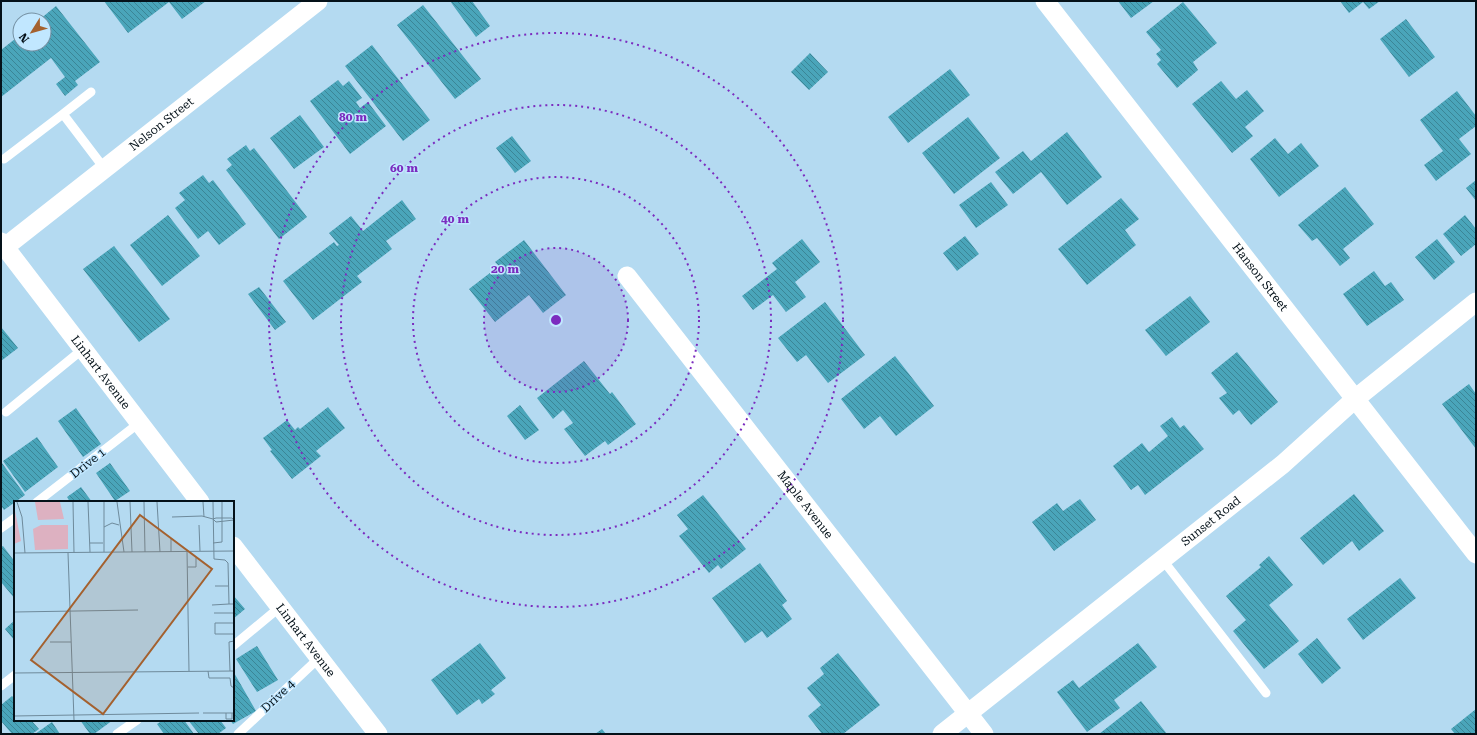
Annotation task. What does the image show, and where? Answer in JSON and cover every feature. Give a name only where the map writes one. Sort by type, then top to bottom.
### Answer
[{"type":"street","name":"Nelson Street","points":[[3,244],[104,168],[318,1]]},
{"type":"street","name":"Hanson Street","points":[[1045,1],[1476,554]]},
{"type":"street","name":"Linhart Avenue","points":[[3,244],[199,501]]},
{"type":"street","name":"Maple Avenue","points":[[627,276],[984,734]]},
{"type":"street","name":"Sunset Road","points":[[942,734],[1283,464],[1355,399],[1476,302]]},
{"type":"street","name":"Linhart Avenue","points":[[234,547],[378,734]]},
{"type":"lane","points":[[4,159],[91,92]]},
{"type":"lane","points":[[63,114],[104,168]]},
{"type":"lane","points":[[6,412],[83,349]]},
{"type":"lane","name":"Drive 1","points":[[38,501],[139,423]]},
{"type":"lane","points":[[1,528],[14,519]]},
{"type":"lane","points":[[1162,559],[1266,693]]},
{"type":"lane","points":[[234,645],[280,608]]},
{"type":"lane","name":"Drive 4","points":[[238,734],[319,658]]},
{"type":"lane","points":[[1,686],[14,676]]},
{"type":"lane","points":[[117,734],[136,721]]},
{"type":"building","points":[[104,1],[206,1],[182,19],[169,2],[128,33]]},
{"type":"building","points":[[450,1],[472,1],[490,26],[476,37]]},
{"type":"building","points":[[1118,1],[1154,1],[1131,18]]},
{"type":"building","points":[[1340,1],[1380,1],[1369,9],[1363,2],[1349,13]]},
{"type":"building","points":[[1183,2],[1217,43],[1193,62],[1198,70],[1177,88],[1157,64],[1161,60],[1156,54],[1161,50],[1146,32]]},
{"type":"building","points":[[423,5],[481,79],[455,99],[397,25]]},
{"type":"building","points":[[56,6],[100,62],[75,81],[78,85],[65,96],[56,84],[65,77],[51,58],[1,97],[1,50],[12,41],[12,52],[52,52],[52,12],[49,12]]},
{"type":"building","points":[[1406,19],[1435,57],[1409,77],[1380,39]]},
{"type":"building","points":[[372,45],[430,120],[403,141],[345,66]]},
{"type":"building","points":[[810,53],[828,72],[809,90],[791,72]]},
{"type":"building","points":[[950,69],[970,95],[908,143],[888,117]]},
{"type":"building","points":[[338,80],[343,86],[349,81],[362,98],[356,102],[360,108],[368,102],[386,126],[350,154],[310,101]]},
{"type":"building","points":[[1221,81],[1236,99],[1247,90],[1264,111],[1245,127],[1253,136],[1232,153],[1192,104]]},
{"type":"building","points":[[1457,91],[1476,116],[1476,126],[1459,139],[1471,154],[1436,181],[1424,165],[1443,151],[1420,120]]},
{"type":"building","points":[[300,115],[324,147],[294,169],[270,138]]},
{"type":"building","points":[[968,117],[1000,158],[954,194],[922,153]]},
{"type":"building","points":[[1067,132],[1102,177],[1067,205],[1041,172],[1013,194],[995,172],[1023,151],[1031,161]]},
{"type":"building","points":[[512,136],[531,161],[515,173],[496,148]]},
{"type":"building","points":[[1275,138],[1288,154],[1301,143],[1319,166],[1279,197],[1250,159]]},
{"type":"building","points":[[246,145],[250,151],[254,148],[307,217],[279,239],[226,170],[232,165],[227,159]]},
{"type":"building","points":[[203,175],[209,183],[213,180],[246,224],[219,245],[208,231],[198,239],[175,208],[185,200],[179,193]]},
{"type":"building","points":[[1476,180],[1476,201],[1466,188]]},
{"type":"building","points":[[991,182],[1008,205],[976,228],[959,205]]},
{"type":"building","points":[[1345,187],[1374,224],[1343,249],[1350,258],[1340,266],[1317,238],[1312,241],[1298,225]]},
{"type":"building","points":[[1121,198],[1139,219],[1125,230],[1136,245],[1087,285],[1058,249]]},
{"type":"building","points":[[402,200],[416,219],[386,241],[392,249],[357,276],[362,282],[313,320],[283,281],[334,242],[337,246],[339,245],[329,233],[351,216],[363,231]]},
{"type":"building","points":[[168,215],[200,256],[162,286],[130,245]]},
{"type":"building","points":[[1465,215],[1476,229],[1476,244],[1461,256],[1443,234]]},
{"type":"building","points":[[965,236],[979,254],[957,271],[943,253]]},
{"type":"building","points":[[802,239],[820,262],[795,282],[806,297],[786,312],[773,295],[753,310],[742,296],[777,269],[772,263]]},
{"type":"building","points":[[1437,239],[1455,262],[1434,280],[1415,257]]},
{"type":"building","points":[[524,240],[566,295],[543,313],[529,295],[495,322],[469,289],[499,266],[495,262]]},
{"type":"building","points":[[114,246],[170,319],[139,342],[83,269]]},
{"type":"building","points":[[1374,271],[1385,286],[1391,282],[1404,300],[1367,326],[1343,294]]},
{"type":"building","points":[[259,287],[286,322],[275,330],[248,294]]},
{"type":"building","points":[[1190,296],[1210,322],[1166,356],[1145,330]]},
{"type":"building","points":[[825,302],[865,355],[828,383],[806,355],[797,362],[778,338]]},
{"type":"building","points":[[1,327],[18,348],[1,361]]},
{"type":"building","points":[[1237,352],[1278,402],[1251,425],[1239,410],[1233,415],[1219,398],[1227,393],[1211,373]]},
{"type":"building","points":[[895,356],[934,406],[896,436],[880,416],[864,429],[841,399]]},
{"type":"building","points":[[584,361],[610,394],[612,392],[636,424],[608,445],[605,441],[585,456],[564,429],[573,423],[563,410],[553,419],[537,398]]},
{"type":"building","points":[[1469,384],[1476,394],[1476,449],[1442,404]]},
{"type":"building","points":[[520,405],[539,430],[525,440],[507,416]]},
{"type":"building","points":[[328,407],[345,428],[316,451],[321,456],[292,479],[270,451],[272,450],[263,438],[287,420],[295,430],[298,427],[300,429]]},
{"type":"building","points":[[76,408],[101,444],[83,457],[58,421]]},
{"type":"building","points":[[1172,417],[1180,428],[1184,425],[1204,449],[1145,495],[1138,485],[1131,490],[1113,466],[1142,443],[1149,452],[1168,436],[1160,426]]},
{"type":"building","points":[[37,437],[58,467],[25,492],[3,461]]},
{"type":"building","points":[[2,463],[25,495],[17,501],[14,501],[14,503],[4,510],[1,506]]},
{"type":"building","points":[[110,463],[130,491],[115,501],[96,473]]},
{"type":"building","points":[[81,487],[91,501],[69,501],[67,497]]},
{"type":"building","points":[[1354,494],[1384,531],[1359,551],[1352,541],[1323,565],[1300,538]]},
{"type":"building","points":[[703,495],[746,549],[721,569],[718,565],[709,573],[679,536],[688,529],[677,515]]},
{"type":"building","points":[[1080,499],[1096,520],[1054,551],[1032,522],[1057,503],[1063,511]]},
{"type":"building","points":[[3,546],[14,561],[14,598],[1,582],[1,547]]},
{"type":"building","points":[[1269,556],[1293,585],[1269,605],[1299,641],[1264,669],[1233,631],[1246,620],[1226,596],[1261,567],[1259,565]]},
{"type":"building","points":[[760,563],[787,601],[782,605],[792,619],[767,638],[762,631],[745,643],[712,598]]},
{"type":"building","points":[[1400,578],[1416,598],[1363,640],[1347,619]]},
{"type":"building","points":[[234,596],[245,609],[234,618]]},
{"type":"building","points":[[14,621],[14,640],[5,629]]},
{"type":"building","points":[[1317,638],[1341,668],[1322,684],[1298,654]]},
{"type":"building","points":[[480,643],[506,678],[491,690],[495,694],[482,704],[479,699],[457,715],[431,680]]},
{"type":"building","points":[[1138,643],[1157,667],[1114,700],[1120,708],[1087,732],[1057,692],[1073,680],[1079,688]]},
{"type":"building","points":[[257,646],[278,680],[257,692],[236,659]]},
{"type":"building","points":[[838,653],[880,705],[843,734],[822,734],[808,716],[821,705],[807,688],[824,674],[820,668]]},
{"type":"building","points":[[234,673],[256,711],[233,724],[231,721],[234,721]]},
{"type":"building","points":[[12,696],[14,699],[14,721],[32,721],[39,729],[32,734],[12,734],[1,721],[1,705]]},
{"type":"building","points":[[1141,701],[1167,734],[1099,734]]},
{"type":"building","points":[[1476,709],[1476,734],[1455,734],[1451,729]]},
{"type":"building","points":[[81,721],[112,721],[94,734],[90,734]]},
{"type":"building","points":[[162,721],[185,721],[194,734],[164,734],[157,724]]},
{"type":"building","points":[[189,721],[221,721],[226,728],[218,734],[199,734]]},
{"type":"building","points":[[52,722],[60,734],[35,734]]},
{"type":"building","points":[[602,729],[606,734],[595,734]]}]
